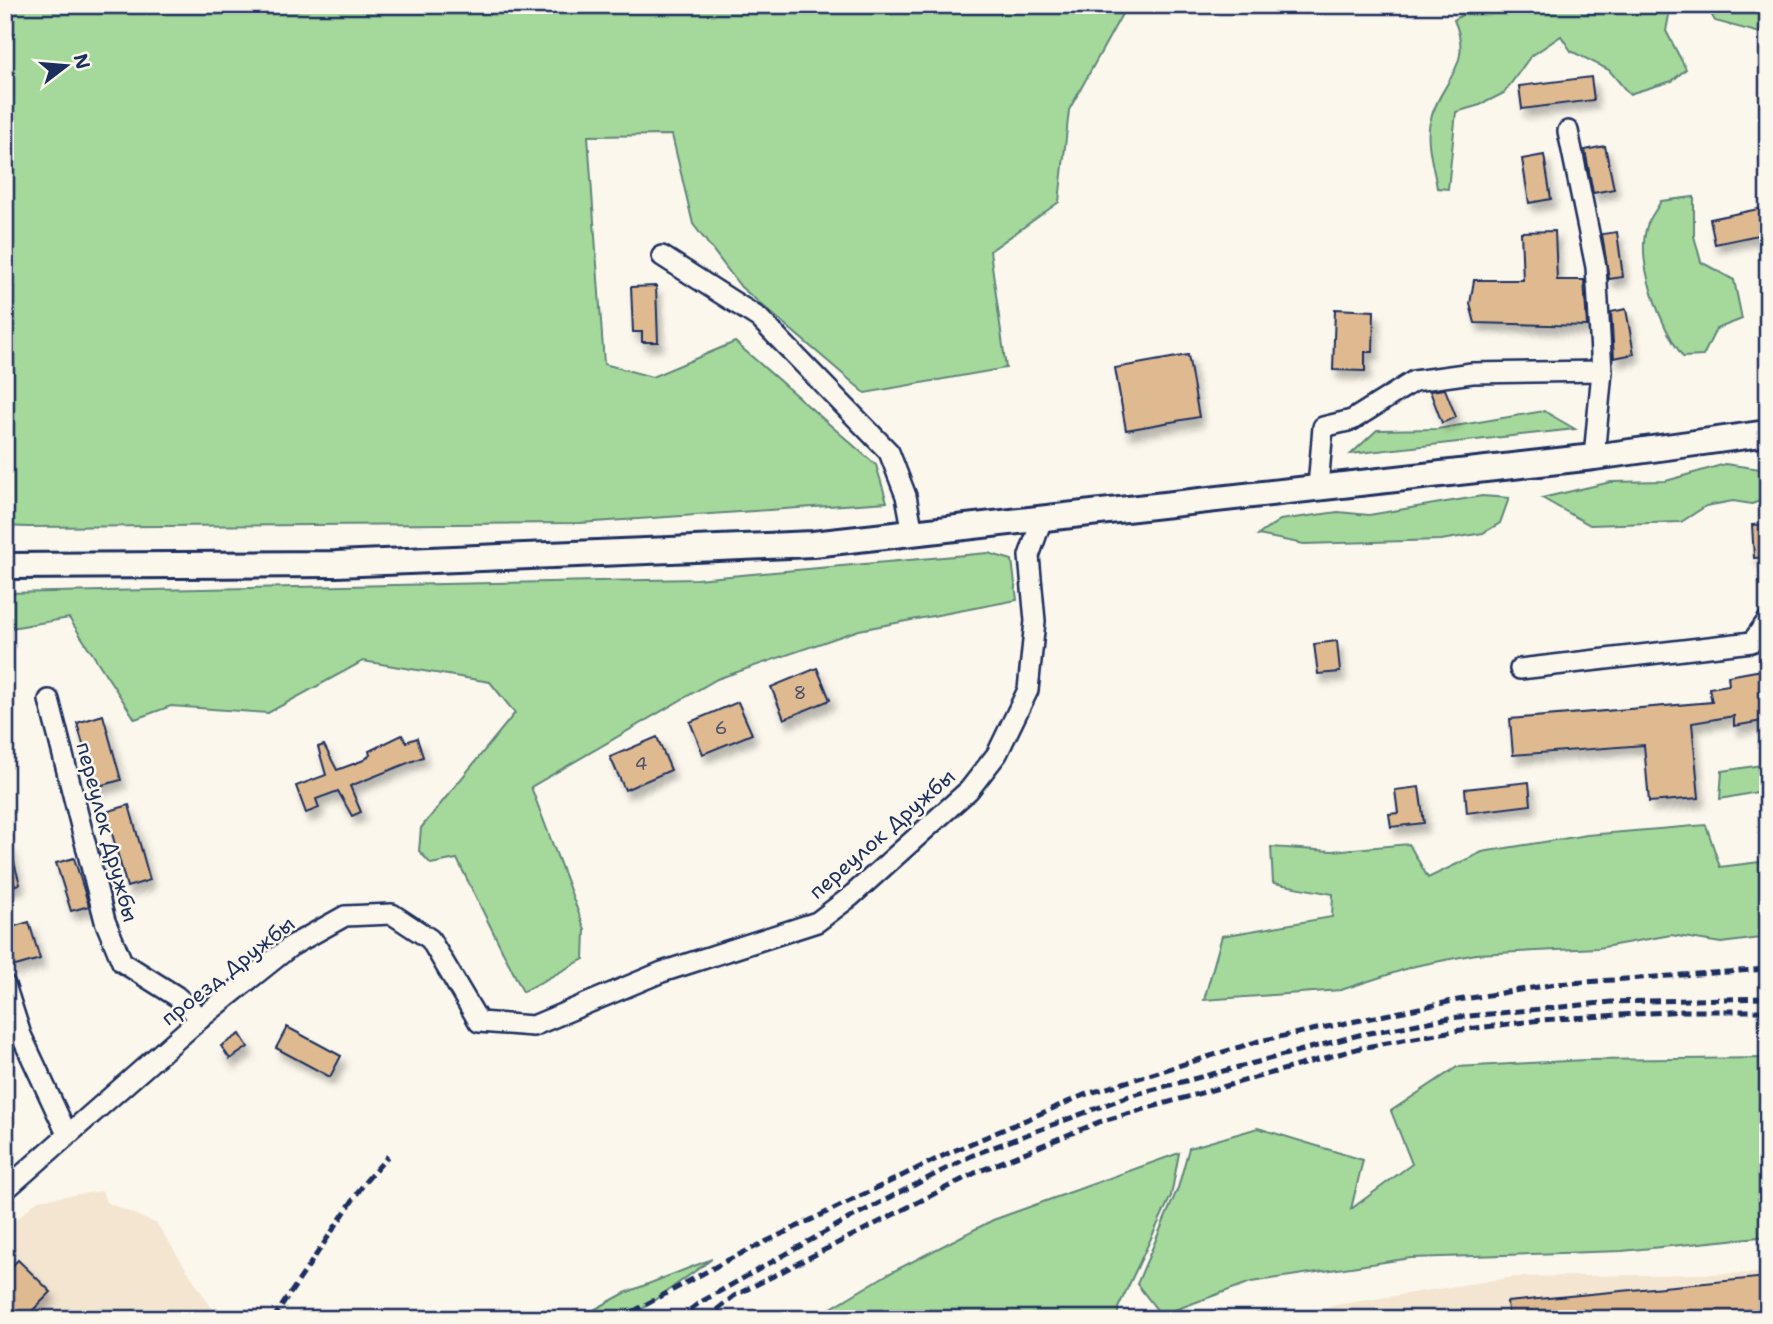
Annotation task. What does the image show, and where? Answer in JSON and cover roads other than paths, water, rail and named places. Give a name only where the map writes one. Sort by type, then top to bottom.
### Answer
[{"type":"main road","points":[[5,566],[336,564],[613,555],[813,544],[1594,457],[1768,433]]},
{"type":"street","points":[[1568,131],[1596,267],[1601,371],[1594,457]]},
{"type":"street","points":[[662,256],[759,318],[889,453],[906,496],[913,533]]},
{"type":"street","points":[[1318,487],[1323,427],[1352,420],[1414,380],[1472,373],[1601,371]]},
{"type":"street","name":"переулок Дружбы","points":[[456,981],[479,1022],[533,1026],[662,972],[817,922],[850,897],[969,790],[997,754],[1028,690],[1035,621],[1029,556],[1042,519]]},
{"type":"street","points":[[1520,669],[1752,642],[1768,620]]},
{"type":"street","name":"переулок Дружбы","points":[[49,700],[104,921],[122,962],[176,996],[201,1018]]},
{"type":"street","name":"проезд Дружбы","points":[[5,1190],[201,1018],[292,946],[345,916],[393,914],[430,939],[456,981]]},
{"type":"street","points":[[5,985],[21,1035],[67,1134]]},
{"type":"railway","points":[[619,1319],[728,1260],[951,1152],[1084,1095],[1259,1041],[1458,1000],[1556,984],[1768,969]]},
{"type":"railway","points":[[678,1319],[699,1303],[850,1218],[973,1155],[1129,1096],[1359,1035],[1450,1018],[1611,1002],[1768,998]]},
{"type":"railway","points":[[705,1319],[734,1296],[975,1173],[1099,1122],[1360,1048],[1453,1031],[1541,1020],[1683,1011],[1768,1011]]},
{"type":"railway","points":[[273,1319],[365,1182],[388,1156]]}]
